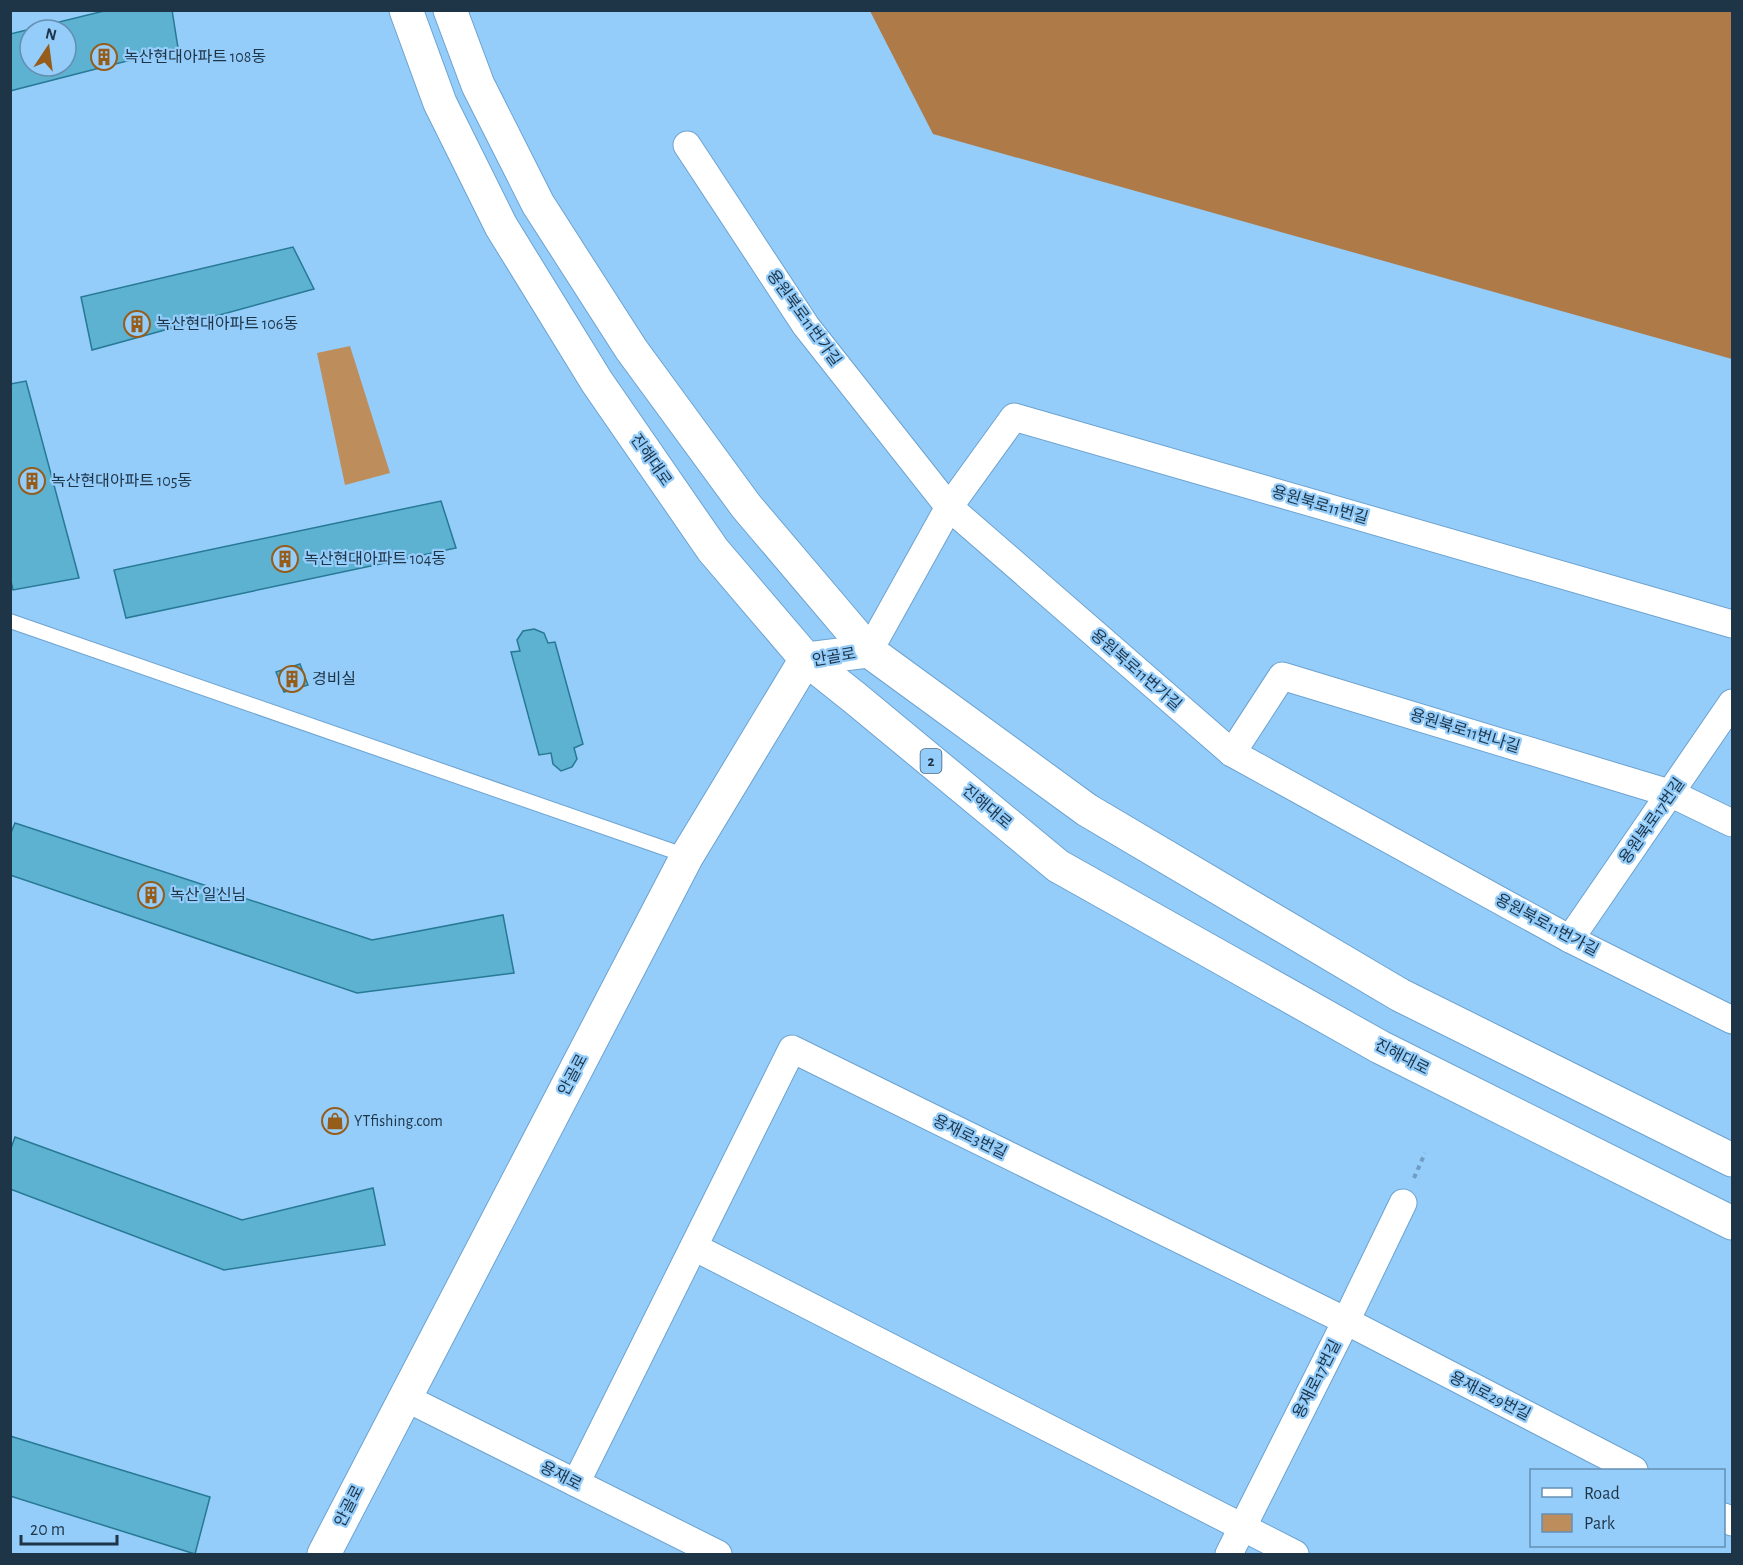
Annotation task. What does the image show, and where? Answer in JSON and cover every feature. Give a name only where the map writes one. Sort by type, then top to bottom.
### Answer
[{"type":"main road","name":"진해대로","points":[[406,10],[440,103],[501,226],[597,382],[713,550],[806,660],[1058,866],[1380,1047],[1732,1223]]},
{"type":"main road","points":[[450,10],[478,85],[538,204],[631,349],[746,506],[869,651],[1087,810],[1390,989],[1732,1160]]},
{"type":"main road","name":"안골로","points":[[324,1554],[687,856],[806,660],[869,651]]},
{"type":"street","name":"용원북로11번가길","points":[[687,145],[806,326],[949,507],[1232,753],[1570,939],[1732,1020]]},
{"type":"street","name":"용원북로11번길","points":[[949,507],[1014,417],[1732,624]]},
{"type":"street","points":[[869,651],[949,507]]},
{"type":"street","name":"용원북로11번나길","points":[[1232,753],[1282,676],[1672,794],[1732,823]]},
{"type":"street","name":"용원북로17번길","points":[[1570,939],[1672,794],[1732,703]]},
{"type":"street","name":"용재로3번길","points":[[576,1483],[792,1049],[1346,1321]]},
{"type":"street","name":"용재로17번길","points":[[1229,1554],[1403,1203]]},
{"type":"street","points":[[694,1246],[1295,1554]]},
{"type":"street","name":"용재로29번길","points":[[1346,1321],[1632,1469]]},
{"type":"street","name":"용재로","points":[[404,1398],[718,1554]]},
{"type":"lane","points":[[10,621],[687,856]]},
{"type":"green space","points":[[350,346],[390,473],[345,485],[317,353]]},
{"type":"shaded area","points":[[870,11],[1732,11],[1732,359],[933,134]]},
{"type":"building","name":"녹산현대아파트 108동","points":[[108,10],[172,10],[178,48],[78,74],[78,18],[75,18]]},
{"type":"building","name":"녹산현대아파트 108동","points":[[18,32],[18,78],[61,78],[10,91],[10,34]]},
{"type":"building","name":"녹산현대아파트 106동","points":[[293,247],[314,289],[92,350],[81,297]]},
{"type":"building","name":"녹산현대아파트 105동","points":[[26,381],[79,578],[13,590],[10,577],[10,384]]},
{"type":"building","name":"녹산현대아파트 104동","points":[[441,501],[456,548],[126,618],[114,570]]},
{"type":"building","points":[[534,629],[544,633],[548,643],[555,642],[583,744],[574,748],[577,759],[572,767],[561,771],[553,764],[551,753],[539,755],[511,652],[520,651],[517,640],[523,631]]},
{"type":"building","name":"경비실","points":[[300,664],[308,685],[284,692],[276,672]]},
{"type":"building","name":"녹산 일신님","points":[[15,823],[372,940],[503,915],[514,973],[357,993],[10,875],[10,835]]},
{"type":"building","points":[[15,1137],[242,1220],[373,1188],[385,1245],[224,1270],[10,1189],[10,1151]]},
{"type":"building","points":[[10,1436],[210,1497],[195,1554],[10,1496]]},
{"type":"place","name":"녹산현대아파트 108동","points":[[104,57]]},
{"type":"place","name":"녹산현대아파트 106동","points":[[137,324]]},
{"type":"place","name":"녹산현대아파트 105동","points":[[32,481]]},
{"type":"place","name":"녹산현대아파트 104동","points":[[285,559]]},
{"type":"place","name":"경비실","points":[[292,679]]},
{"type":"place","name":"녹산 일신님","points":[[151,895]]},
{"type":"place","name":"YTfishing.com","points":[[335,1121]]}]
